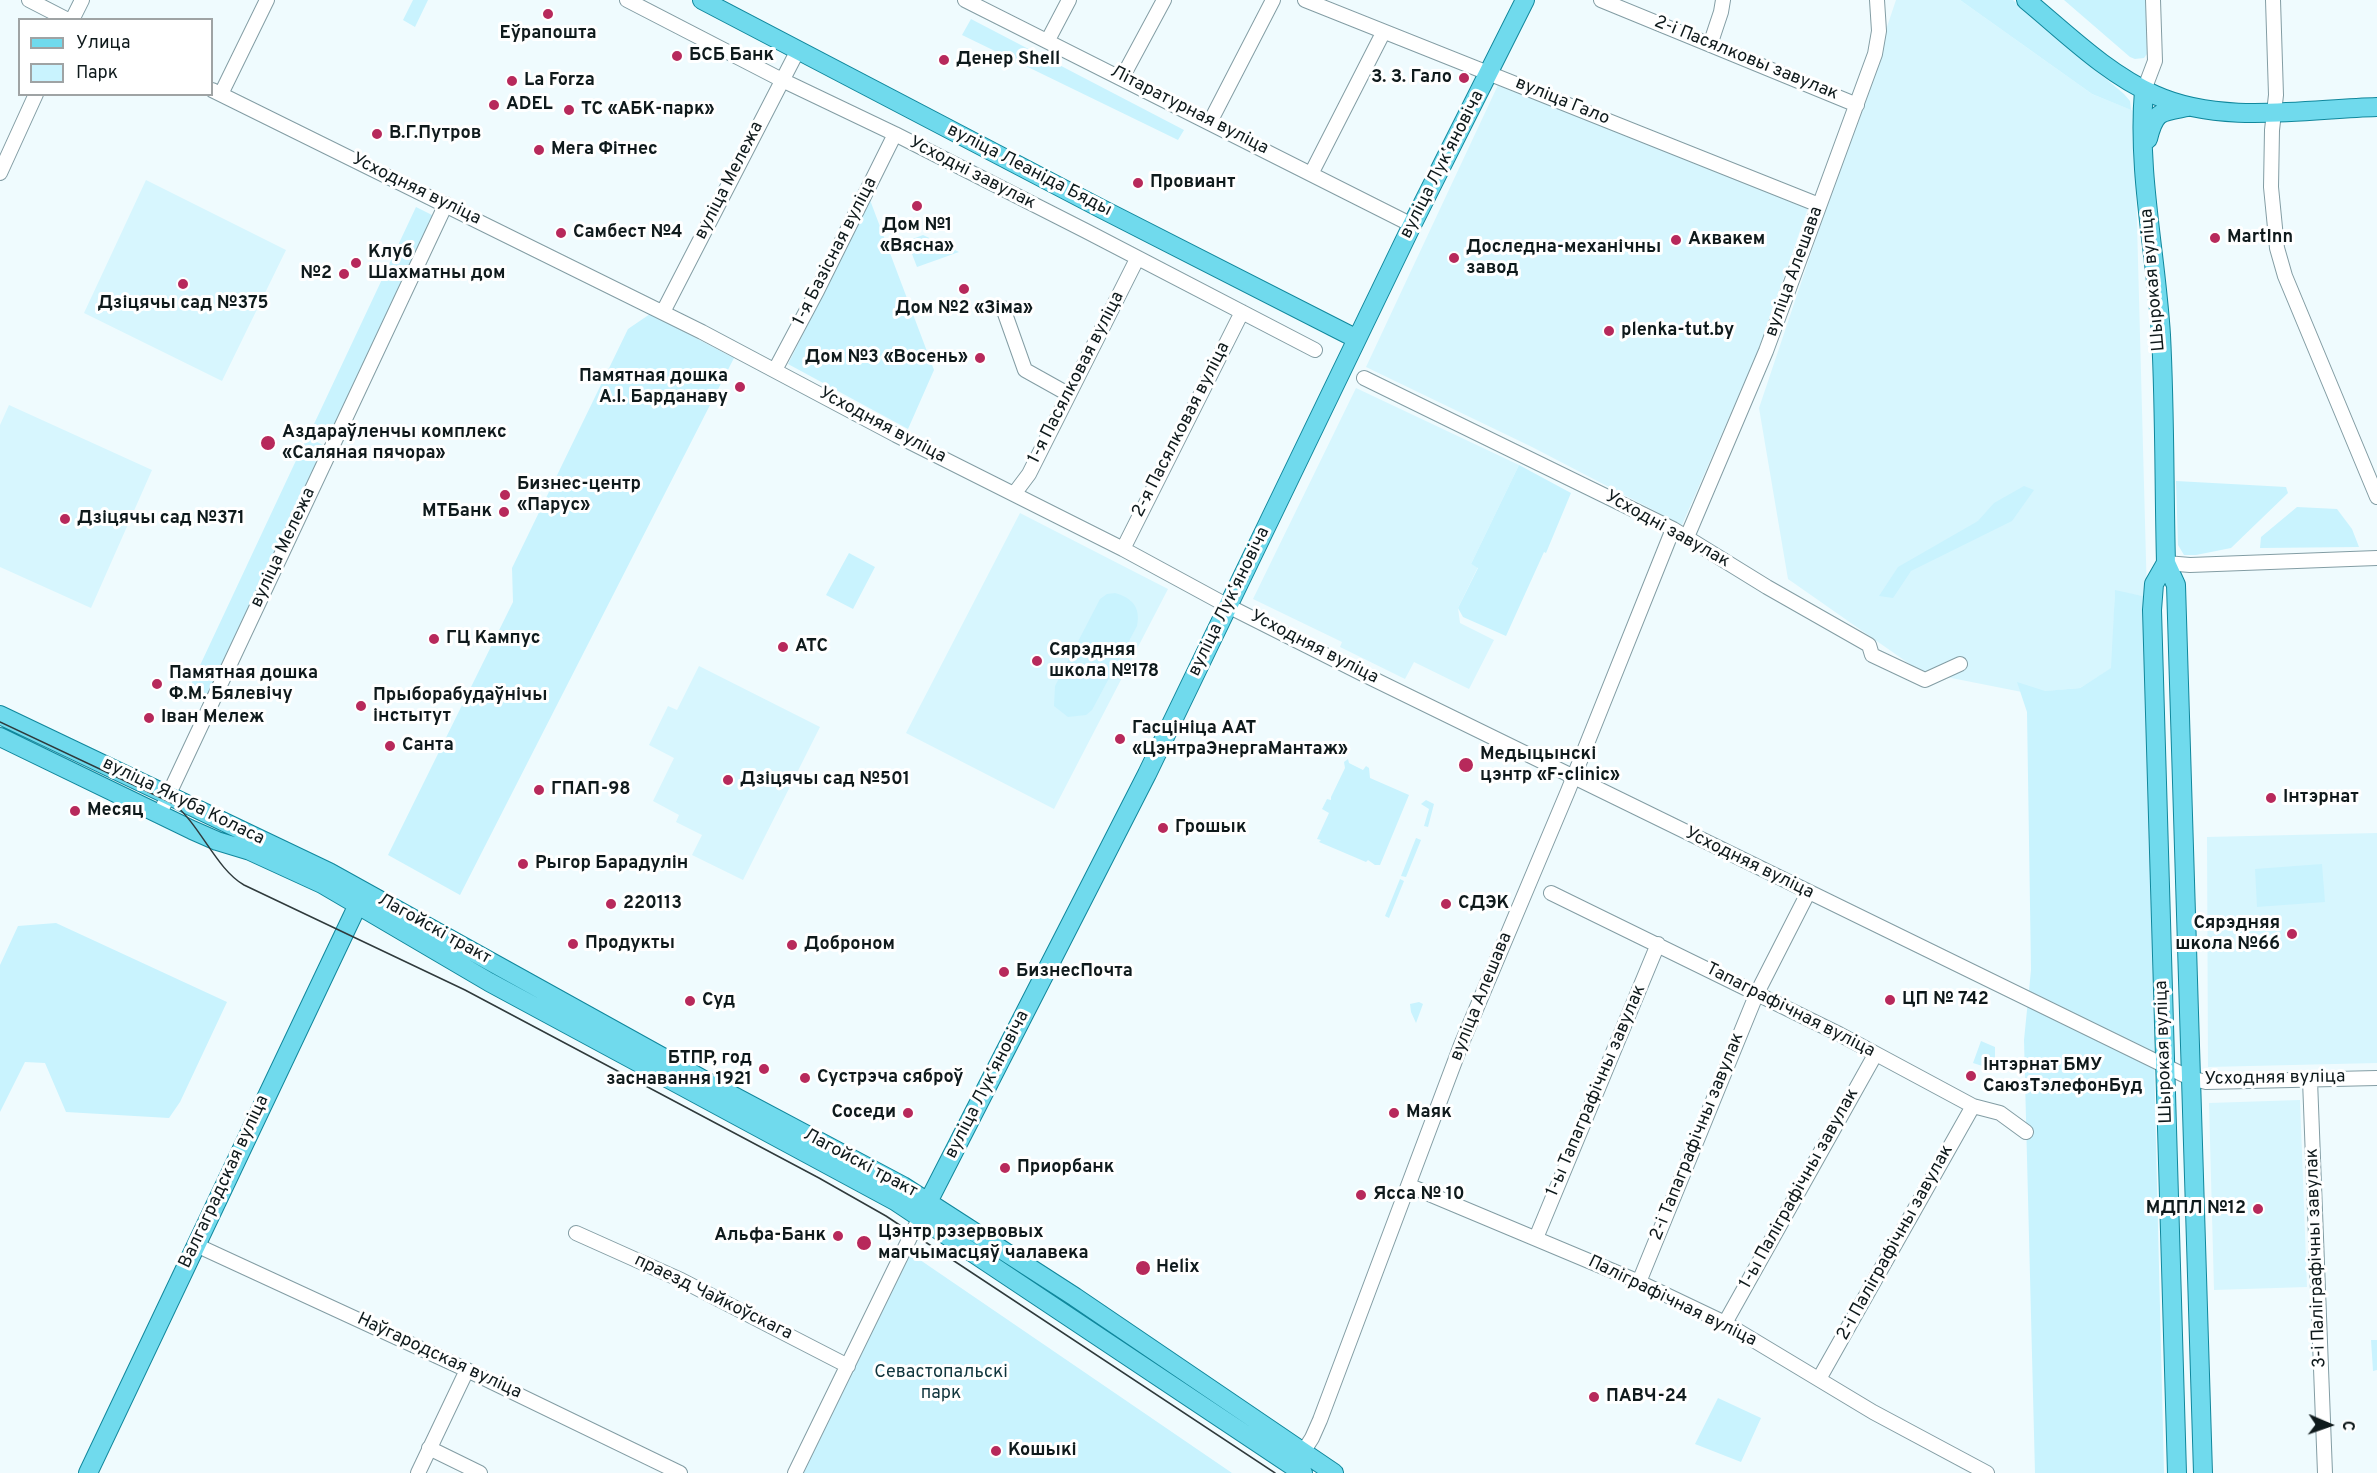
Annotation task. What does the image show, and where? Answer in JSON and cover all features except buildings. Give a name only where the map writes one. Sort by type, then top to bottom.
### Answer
[{"type":"main road","name":"вуліца Леаніда Бяды","points":[[702,0],[1357,339]]},
{"type":"main road","name":"вуліца Лукʼяновіча","points":[[925,1209],[1103,862],[1412,225],[1525,0]]},
{"type":"main road","points":[[2026,0],[2105,64],[2144,90],[2188,106],[2218,111],[2377,107]]},
{"type":"main road","name":"Шырокая вуліца","points":[[2144,90],[2142,111],[2144,155],[2161,334],[2166,563],[2176,585],[2203,1473]]},
{"type":"main road","points":[[2144,155],[2152,121],[2158,115],[2188,106]]},
{"type":"main road","name":"Шырокая вуліца","points":[[2166,563],[2154,584],[2152,610],[2177,1473]]},
{"type":"main road","name":"вуліца Якуба Коласа","points":[[0,715],[329,872],[360,898]]},
{"type":"main road","name":"вуліца Якуба Коласа","points":[[0,737],[217,841],[250,851],[322,884],[360,898]]},
{"type":"main road","name":"Лагойскі тракт","points":[[360,898],[723,1090],[925,1209],[1178,1365],[1300,1464],[1334,1473]]},
{"type":"main road","name":"Валгаградская вуліца","points":[[88,1473],[360,898]]},
{"type":"street","points":[[29,0],[64,18]]},
{"type":"street","points":[[73,18],[82,0]]},
{"type":"street","points":[[216,92],[267,0]]},
{"type":"street","name":"Усходні завулак","points":[[627,0],[782,80],[895,134],[1315,350]]},
{"type":"street","name":"Літаратурная вуліца","points":[[965,0],[1412,225]]},
{"type":"street","points":[[1048,40],[1069,0]]},
{"type":"street","points":[[1122,78],[1164,0]]},
{"type":"street","points":[[1209,122],[1273,0]]},
{"type":"street","name":"вуліца Гало","points":[[1305,0],[1819,205]]},
{"type":"street","name":"2-і Пасялковы завулак","points":[[1601,0],[1857,105]]},
{"type":"street","points":[[1710,45],[1723,0]]},
{"type":"street","name":"вуліца Алешава","points":[[1687,537],[1766,351],[1857,105],[1877,43],[1879,19],[1877,0]]},
{"type":"street","name":"Шырокая вуліца","points":[[2144,90],[2155,61],[2153,0]]},
{"type":"street","points":[[2273,0],[2276,95],[2271,187],[2280,264],[2377,497]]},
{"type":"street","points":[[1311,174],[1383,33]]},
{"type":"street","name":"вуліца Мележа","points":[[663,312],[798,50]]},
{"type":"street","name":"Усходняя вуліца","points":[[216,92],[663,312],[896,435],[1123,549],[1228,606],[1808,893],[2190,1078],[2206,1082],[2377,1078]]},
{"type":"street","points":[[0,173],[35,96]]},
{"type":"street","name":"1-я Базісная вуліца","points":[[775,370],[895,134]]},
{"type":"street","name":"вуліца Мележа","points":[[159,815],[446,204]]},
{"type":"street","name":"1-я Пасялковая вуліца","points":[[1014,494],[1029,474],[1137,259]]},
{"type":"street","points":[[1003,308],[1025,370],[1068,394]]},
{"type":"street","name":"2-я Пасялковая вуліца","points":[[1123,549],[1242,312]]},
{"type":"street","name":"Усходні завулак","points":[[1364,378],[1673,529],[1767,587],[1869,645],[1872,655],[1924,680],[1960,664]]},
{"type":"street","name":"вуліца Алешава","points":[[1300,1464],[1320,1420],[1410,1186],[1464,1037],[1574,776],[1673,529]]},
{"type":"street","points":[[2166,563],[2190,565],[2377,558]]},
{"type":"street","name":"Тапаграфічная вуліца","points":[[1551,893],[1839,1034],[1973,1106],[2000,1113],[2026,1132]]},
{"type":"street","name":"2-і Тапаграфічны завулак","points":[[1639,1282],[1757,993],[1808,893]]},
{"type":"street","name":"1-ы Тапаграфічны завулак","points":[[1536,1238],[1658,944]]},
{"type":"street","name":"1-ы Паліграфічны завулак","points":[[1725,1323],[1875,1055]]},
{"type":"street","name":"3-і Паліграфічны завулак","points":[[2310,1080],[2325,1473]]},
{"type":"street","name":"2-і Паліграфічны завулак","points":[[1819,1380],[1973,1106]]},
{"type":"street","name":"Паліграфічная вуліца","points":[[1410,1186],[1639,1282],[1725,1323],[1873,1412],[1987,1473]]},
{"type":"street","points":[[795,1473],[925,1209]]},
{"type":"street","name":"праезд Чайкоўскага","points":[[576,1233],[681,1280],[848,1366]]},
{"type":"street","name":"Наўгародская вуліца","points":[[196,1245],[467,1370],[680,1473]]},
{"type":"street","points":[[418,1473],[467,1370]]},
{"type":"street","points":[[429,1448],[480,1473]]},
{"type":"shaded area","points":[[1896,0],[1960,0],[2092,94],[2134,111],[2147,597],[2115,591],[2112,668],[2080,688],[2027,693],[1921,672],[1788,579],[1759,408]]},
{"type":"shaded area","points":[[1498,85],[1808,208],[1758,351],[1682,525],[1532,447],[1366,367]]},
{"type":"shaded area","name":"Дзіцячы сад №375","points":[[146,180],[286,250],[222,381],[84,313]]},
{"type":"shaded area","points":[[1356,388],[1519,465],[1471,564],[1478,567],[1458,608],[1460,623],[1494,640],[1469,689],[1414,662],[1405,679],[1340,647],[1342,642],[1253,599]]},
{"type":"shaded area","name":"Дзіцячы сад №371","points":[[9,405],[152,470],[91,608],[0,567],[0,425]]},
{"type":"shaded area","name":"Сярэдняя школа №178","points":[[1020,513],[1168,589],[1054,809],[906,733]]},
{"type":"shaded area","name":"Дзіцячы сад №501","points":[[699,666],[820,727],[743,880],[692,855],[702,835],[676,822],[679,815],[653,801],[674,758],[649,745],[668,706],[677,710]]},
{"type":"shaded area","name":"Сярэдняя школа №66","points":[[2377,833],[2377,1063],[2208,1067],[2207,837]]},
{"type":"shaded area","name":"МДПЛ №12","points":[[2300,1100],[2307,1287],[2214,1290],[2209,1103]]},
{"type":"green space","points":[[413,0],[428,0],[415,27],[403,20]]},
{"type":"green space","points":[[1960,0],[2013,0],[2124,94],[2130,101],[2131,110],[2092,94]]},
{"type":"green space","points":[[2064,0],[2146,0],[2147,54],[2144,58],[2130,57]]},
{"type":"green space","points":[[971,19],[1184,130],[1178,140],[962,35]]},
{"type":"green space","points":[[870,200],[934,370],[908,429],[788,364]]},
{"type":"green space","points":[[416,207],[434,216],[332,433],[314,424]]},
{"type":"green space","points":[[923,235],[959,252],[917,267],[907,241]]},
{"type":"green space","points":[[650,314],[734,358],[460,895],[388,855],[513,602],[512,568],[628,329]]},
{"type":"green space","points":[[307,437],[325,446],[206,700],[188,691]]},
{"type":"green space","points":[[1519,465],[1571,493],[1546,553],[1544,552],[1506,636],[1463,617],[1458,608],[1478,568],[1471,564]]},
{"type":"green space","points":[[2176,481],[2286,487],[2288,493],[2231,548],[2184,555],[2178,545]]},
{"type":"green space","points":[[2024,486],[2034,490],[2012,521],[1911,571],[1893,598],[1879,596],[1898,567],[1978,521],[1994,503]]},
{"type":"green space","points":[[2297,507],[2337,509],[2352,529],[2359,547],[2260,548],[2261,537]]},
{"type":"green space","points":[[849,553],[875,567],[853,609],[826,595]]},
{"type":"green space","points":[[2115,590],[2147,597],[2164,1473],[2035,1473],[2024,1040],[2031,970],[2027,712],[2017,682],[2045,691],[2080,688],[2111,668]]},
{"type":"green space","points":[[1115,593],[1134,604],[1138,614],[1137,626],[1092,710],[1086,715],[1068,717],[1054,706],[1055,686],[1100,599],[1107,594]]},
{"type":"green space","points":[[1348,759],[1349,763],[1363,770],[1366,766],[1369,768],[1370,778],[1409,795],[1380,865],[1375,865],[1368,860],[1366,862],[1319,842],[1321,840],[1317,839],[1329,813],[1322,809],[1327,799],[1331,800],[1345,768],[1344,762]]},
{"type":"green space","points":[[1426,800],[1434,804],[1428,827],[1424,826],[1429,809],[1421,804]]},
{"type":"green space","points":[[1416,838],[1421,840],[1406,877],[1401,876]]},
{"type":"green space","points":[[2322,864],[2325,902],[2257,907],[2255,869]]},
{"type":"green space","points":[[1400,879],[1404,881],[1389,918],[1385,916]]},
{"type":"green space","points":[[56,923],[227,1002],[180,1102],[169,1118],[66,1112],[45,1063],[25,1062],[0,1112],[0,965],[18,926]]},
{"type":"green space","points":[[1419,1002],[1423,1004],[1416,1023],[1410,1004]]},
{"type":"green space","points":[[1981,1041],[1995,1047],[1995,1070],[1973,1063]]},
{"type":"green space","name":"Севастопальскі парк","points":[[907,1251],[1232,1473],[795,1473]]},
{"type":"green space","points":[[2371,1340],[2377,1340],[2377,1370],[2373,1371]]},
{"type":"green space","points":[[1718,1398],[1761,1418],[1741,1462],[1695,1444]]},
{"type":"tram line","points":[[0,722],[174,804],[192,823],[225,869],[244,885],[465,990],[886,1216],[1275,1473]]},
{"type":"place","name":"Еўрапошта","points":[[548,14]]},
{"type":"place","name":"БСБ Банк","points":[[677,56]]},
{"type":"place","name":"Денер Shell","points":[[944,60]]},
{"type":"place","name":"З. З. Гало","points":[[1464,78]]},
{"type":"place","name":"La Forza","points":[[512,81]]},
{"type":"place","name":"ADEL","points":[[494,105]]},
{"type":"place","name":"ТС «АБК-парк»","points":[[569,110]]},
{"type":"place","name":"В.Г.Путров","points":[[377,134]]},
{"type":"place","name":"Мега Фітнес","points":[[539,150]]},
{"type":"place","name":"Провиант","points":[[1138,183]]},
{"type":"place","name":"Дом №1 «Вясна»","points":[[917,206]]},
{"type":"place","name":"Самбест №4","points":[[561,233]]},
{"type":"place","name":"MartInn","points":[[2215,238]]},
{"type":"place","name":"Аквакем","points":[[1676,240]]},
{"type":"place","name":"Доследна-механічны завод","points":[[1454,258]]},
{"type":"place","name":"Клуб Шахматны дом","points":[[356,263]]},
{"type":"place","name":"№2","points":[[344,274]]},
{"type":"place","name":"Дзіцячы сад №375","points":[[183,284]]},
{"type":"place","name":"Дом №2 «Зіма»","points":[[964,289]]},
{"type":"place","name":"plenka-tut.by","points":[[1609,331]]},
{"type":"place","name":"Дом №3 «Восень»","points":[[980,358]]},
{"type":"place","name":"Памятная дошка А.І. Барданаву","points":[[740,387]]},
{"type":"place","name":"Аздараўленчы комплекс «Саляная пячора»","points":[[268,443]]},
{"type":"place","name":"Бизнес-центр «Парус»","points":[[505,495]]},
{"type":"place","name":"МТБанк","points":[[504,512]]},
{"type":"place","name":"Дзіцячы сад №371","points":[[65,519]]},
{"type":"place","name":"ГЦ Кампус","points":[[434,639]]},
{"type":"place","name":"АТС","points":[[783,647]]},
{"type":"place","name":"Сярэдняя школа №178","points":[[1037,661]]},
{"type":"place","name":"Памятная дошка Ф.М. Бялевічу","points":[[157,684]]},
{"type":"place","name":"Прыборабудаўнічы інстытут","points":[[361,706]]},
{"type":"place","name":"Іван Мележ","points":[[149,718]]},
{"type":"place","name":"Гасцініца ААТ «ЦэнтраЭнергаМантаж»","points":[[1120,739]]},
{"type":"place","name":"Санта","points":[[390,746]]},
{"type":"place","name":"Медыцынскі цэнтр «F-clinic»","points":[[1466,765]]},
{"type":"place","name":"Дзіцячы сад №501","points":[[728,780]]},
{"type":"place","name":"ГПАП-98","points":[[539,790]]},
{"type":"place","name":"Інтэрнат","points":[[2271,798]]},
{"type":"place","name":"Месяц","points":[[75,811]]},
{"type":"place","name":"Грошык","points":[[1163,828]]},
{"type":"place","name":"Рыгор Барадулін","points":[[523,864]]},
{"type":"place","name":"220113","points":[[611,904]]},
{"type":"place","name":"СДЭК","points":[[1446,904]]},
{"type":"place","name":"Сярэдняя школа №66","points":[[2292,934]]},
{"type":"place","name":"Продукты","points":[[573,944]]},
{"type":"place","name":"Доброном","points":[[792,945]]},
{"type":"place","name":"БизнесПочта","points":[[1004,972]]},
{"type":"place","name":"ЦП № 742","points":[[1890,1000]]},
{"type":"place","name":"Суд","points":[[690,1001]]},
{"type":"place","name":"БТПР, год заснавання 1921","points":[[764,1069]]},
{"type":"place","name":"Інтэрнат БМУ СаюзТэлефонБуд","points":[[1971,1076]]},
{"type":"place","name":"Сустрэча сяброў","points":[[805,1078]]},
{"type":"place","name":"Соседи","points":[[908,1113]]},
{"type":"place","name":"Маяк","points":[[1394,1113]]},
{"type":"place","name":"Приорбанк","points":[[1005,1168]]},
{"type":"place","name":"Ясса № 10","points":[[1361,1195]]},
{"type":"place","name":"МДПЛ №12","points":[[2258,1209]]},
{"type":"place","name":"Альфа-Банк","points":[[838,1236]]},
{"type":"place","name":"Цэнтр рэзервовых магчымасцяў чалавека","points":[[864,1243]]},
{"type":"place","name":"Helix","points":[[1143,1268]]},
{"type":"place","name":"ПАВЧ-24","points":[[1594,1397]]},
{"type":"place","name":"Кошыкі","points":[[996,1451]]}]
